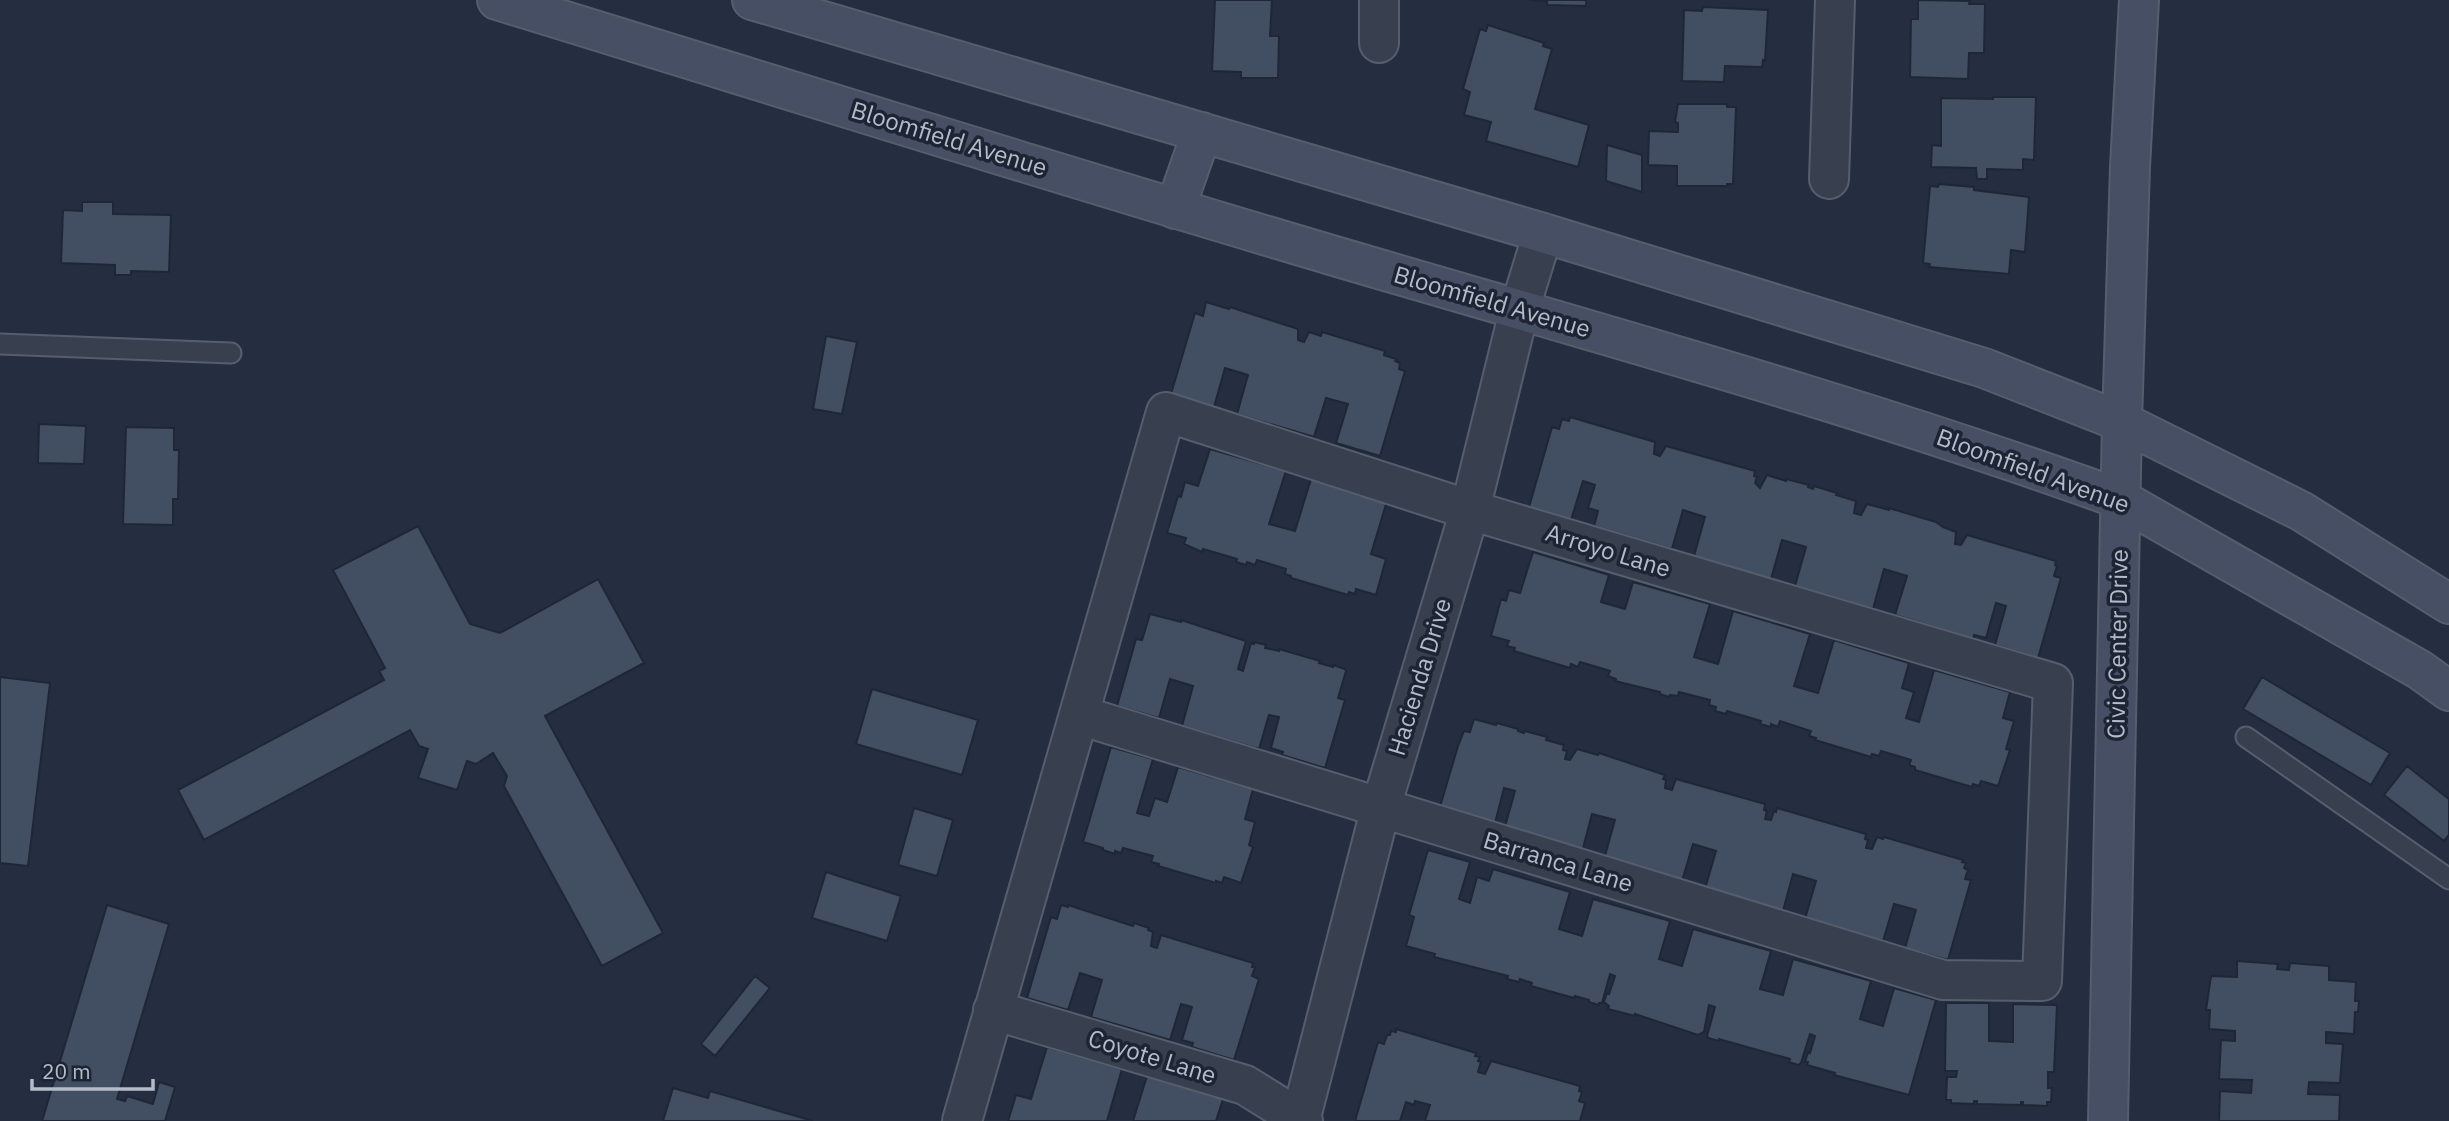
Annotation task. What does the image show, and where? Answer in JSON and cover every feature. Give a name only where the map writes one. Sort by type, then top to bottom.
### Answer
[{"type":"main road","name":"Bloomfield Avenue","points":[[497,0],[1175,209],[1810,395],[1980,449],[2120,499],[2420,670],[2449,691]]},
{"type":"main road","points":[[752,0],[1543,233],[1984,368],[2122,422],[2301,511],[2449,604]]},
{"type":"main road","name":"Civic Center Drive","points":[[2108,1121],[2122,422],[2130,167],[2139,0]]},
{"type":"main road","points":[[1175,209],[1202,132]]},
{"type":"street","points":[[1379,0],[1379,43]]},
{"type":"street","points":[[1829,178],[1835,0]]},
{"type":"street","name":"Hacienda Drive","points":[[1301,1120],[1381,807],[1470,510],[1519,311],[1543,233]]},
{"type":"street","name":"Arroyo Lane","points":[[1079,715],[1166,412],[1470,510],[2053,683],[2042,981]]},
{"type":"street","points":[[962,1121],[1079,715]]},
{"type":"street","name":"Barranca Lane","points":[[1079,715],[1943,980],[2042,981]]},
{"type":"street","name":"Coyote Lane","points":[[993,1010],[1245,1085],[1301,1120]]},
{"type":"lane","points":[[0,344],[231,353]]},
{"type":"lane","points":[[2246,737],[2449,879]]},
{"type":"building","points":[[1215,0],[1272,0],[1270,36],[1279,36],[1278,78],[1241,78],[1241,72],[1212,71]]},
{"type":"building","points":[[1530,0],[1586,0],[1586,6],[1547,5],[1547,1]]},
{"type":"building","points":[[1918,0],[1970,1],[1969,4],[1985,4],[1984,53],[1969,53],[1968,79],[1910,77],[1911,19],[1918,19]]},
{"type":"building","points":[[1703,7],[1768,10],[1765,61],[1763,60],[1762,67],[1725,66],[1724,82],[1682,81],[1684,10],[1702,11]]},
{"type":"building","points":[[1488,25],[1544,43],[1543,46],[1552,49],[1535,109],[1589,125],[1578,167],[1486,141],[1491,122],[1464,115],[1470,92],[1463,89],[1480,29],[1486,31]]},
{"type":"building","points":[[2036,97],[2034,160],[2023,159],[2023,170],[1987,169],[1987,179],[1977,179],[1976,168],[1931,167],[1932,145],[1941,146],[1941,98]]},
{"type":"building","points":[[1678,104],[1727,104],[1727,107],[1736,107],[1733,184],[1677,186],[1677,166],[1648,165],[1649,131],[1678,132],[1678,123],[1675,122]]},
{"type":"building","points":[[1607,145],[1642,155],[1642,192],[1606,181]]},
{"type":"building","points":[[1939,184],[2029,197],[2025,252],[2011,250],[2009,274],[1929,267],[1930,264],[1923,263],[1930,186],[1938,187]]},
{"type":"building","points":[[82,202],[113,202],[113,214],[171,215],[169,272],[131,271],[131,275],[115,275],[115,265],[61,263],[63,210],[82,211]]},
{"type":"building","points":[[1206,302],[1298,329],[1298,340],[1304,342],[1309,332],[1321,336],[1322,332],[1385,351],[1384,355],[1396,359],[1395,361],[1400,363],[1399,369],[1405,371],[1380,456],[1336,443],[1348,404],[1326,398],[1314,437],[1237,414],[1248,375],[1225,368],[1214,407],[1171,394],[1195,313],[1203,316]]},
{"type":"building","points":[[826,336],[857,342],[842,414],[813,409]]},
{"type":"building","points":[[1570,417],[1655,442],[1654,454],[1660,456],[1666,446],[1755,471],[1755,483],[1760,488],[1767,475],[1786,479],[1856,501],[1854,513],[1861,515],[1867,504],[1936,522],[1956,532],[1955,544],[1961,545],[1967,535],[2056,561],[2054,576],[2061,578],[2038,658],[1995,645],[2006,606],[1996,603],[1986,638],[1974,635],[1973,639],[1895,615],[1907,576],[1884,569],[1873,609],[1795,586],[1806,547],[1782,540],[1771,579],[1694,556],[1705,517],[1683,510],[1672,549],[1594,526],[1598,511],[1588,508],[1595,485],[1583,481],[1571,520],[1529,507],[1552,427],[1559,429],[1562,419],[1569,421]]},
{"type":"building","points":[[39,424],[86,426],[84,464],[38,463]]},
{"type":"building","points":[[126,427],[174,428],[174,450],[179,450],[178,499],[173,499],[173,525],[123,524]]},
{"type":"building","points":[[1210,449],[1286,471],[1269,524],[1295,531],[1311,479],[1387,501],[1371,554],[1386,559],[1376,595],[1356,589],[1355,594],[1349,592],[1348,595],[1291,578],[1285,574],[1286,569],[1257,560],[1255,565],[1247,562],[1246,565],[1236,562],[1237,559],[1203,549],[1202,552],[1184,544],[1186,538],[1167,533],[1185,482],[1198,486]]},
{"type":"building","points":[[418,526],[470,624],[500,633],[598,579],[644,663],[545,716],[663,933],[602,966],[504,786],[507,776],[493,753],[476,764],[467,761],[457,790],[418,778],[428,749],[419,746],[410,730],[204,840],[178,790],[384,680],[379,671],[385,668],[333,570]]},
{"type":"building","points":[[1533,552],[1609,575],[1601,602],[1625,609],[1633,582],[1710,604],[1694,657],[1718,664],[1733,611],[1810,634],[1794,686],[1818,693],[1834,640],[1909,663],[1902,688],[1914,692],[1906,718],[1919,722],[1934,670],[2010,692],[2003,718],[2014,721],[2006,749],[2010,750],[1998,786],[1981,781],[1979,786],[1973,784],[1972,787],[1915,770],[1915,767],[1909,765],[1911,760],[1881,751],[1879,756],[1872,754],[1871,757],[1815,740],[1816,738],[1809,736],[1811,731],[1780,721],[1778,727],[1771,724],[1771,727],[1760,724],[1761,721],[1727,711],[1726,714],[1715,711],[1716,707],[1709,705],[1710,700],[1679,692],[1678,696],[1669,697],[1660,692],[1615,681],[1616,679],[1608,676],[1610,671],[1580,662],[1578,667],[1571,664],[1570,668],[1514,651],[1515,648],[1507,646],[1509,641],[1491,636],[1501,599],[1506,601],[1509,590],[1520,593]]},
{"type":"building","points":[[1150,614],[1181,620],[1246,641],[1238,669],[1243,671],[1251,643],[1254,642],[1266,645],[1265,648],[1279,649],[1345,669],[1338,698],[1345,700],[1325,768],[1282,755],[1283,752],[1271,748],[1279,717],[1269,715],[1259,749],[1182,726],[1193,686],[1170,679],[1159,718],[1117,706],[1136,639],[1142,640]]},
{"type":"building","points":[[0,677],[50,683],[28,866],[0,863]]},
{"type":"building","points":[[2262,677],[2390,753],[2371,785],[2243,709]]},
{"type":"building","points":[[872,689],[978,720],[962,775],[856,744]]},
{"type":"building","points":[[1474,719],[1547,737],[1546,740],[1564,745],[1563,750],[1567,751],[1565,759],[1570,760],[1577,749],[1598,755],[1599,753],[1665,775],[1665,788],[1672,790],[1676,779],[1765,804],[1765,819],[1771,820],[1777,808],[1866,834],[1866,848],[1872,849],[1877,837],[1884,837],[1963,860],[1962,862],[1966,863],[1964,868],[1968,870],[1965,879],[1971,880],[1948,960],[1905,948],[1916,910],[1894,904],[1883,941],[1805,919],[1816,881],[1793,874],[1783,911],[1705,889],[1716,851],[1693,844],[1682,881],[1604,859],[1615,820],[1592,814],[1582,852],[1504,830],[1515,791],[1504,788],[1495,823],[1439,810],[1458,746],[1464,731],[1470,732]]},
{"type":"building","points":[[1111,747],[1153,759],[1137,813],[1149,816],[1155,798],[1167,802],[1178,767],[1253,789],[1245,819],[1255,822],[1249,845],[1253,847],[1241,883],[1224,877],[1222,883],[1216,883],[1158,866],[1159,864],[1151,862],[1153,856],[1123,848],[1121,853],[1115,851],[1115,854],[1083,842]]},
{"type":"building","points":[[2407,766],[2449,799],[2449,835],[2444,841],[2384,795]]},
{"type":"building","points":[[914,808],[953,820],[937,876],[898,865]]},
{"type":"building","points":[[1428,850],[1470,862],[1459,899],[1470,903],[1477,877],[1489,881],[1493,869],[1570,892],[1559,929],[1582,936],[1593,899],[1670,921],[1659,959],[1682,966],[1693,929],[1771,951],[1760,989],[1783,995],[1793,959],[1871,981],[1860,1019],[1883,1026],[1894,988],[1936,1000],[1909,1095],[1807,1065],[1808,1062],[1805,1062],[1815,1036],[1810,1034],[1798,1065],[1789,1062],[1790,1059],[1708,1038],[1715,1007],[1709,1005],[1704,1032],[1698,1035],[1635,1014],[1608,1009],[1609,1006],[1604,1002],[1615,976],[1610,974],[1602,1003],[1598,1005],[1575,996],[1574,998],[1531,986],[1532,983],[1520,979],[1519,982],[1507,979],[1508,976],[1434,957],[1435,954],[1406,946],[1414,917],[1409,915]]},
{"type":"building","points":[[826,872],[901,896],[887,941],[812,918]]},
{"type":"building","points":[[107,905],[169,924],[117,1099],[125,1101],[127,1096],[153,1104],[159,1082],[175,1087],[165,1121],[42,1121]]},
{"type":"building","points":[[1061,905],[1133,926],[1134,923],[1149,928],[1148,930],[1153,932],[1151,946],[1157,948],[1161,935],[1253,963],[1252,967],[1255,967],[1252,976],[1259,979],[1234,1060],[1192,1047],[1193,1043],[1182,1040],[1192,1007],[1181,1004],[1170,1040],[1091,1017],[1102,980],[1080,973],[1068,1010],[1027,998],[1051,917],[1057,919]]},
{"type":"building","points":[[2237,961],[2278,964],[2277,969],[2289,970],[2290,963],[2329,966],[2329,980],[2356,982],[2355,1001],[2359,1001],[2358,1012],[2355,1012],[2354,1034],[2326,1032],[2326,1043],[2343,1044],[2340,1083],[2309,1082],[2308,1094],[2340,1095],[2339,1121],[2219,1121],[2220,1091],[2251,1093],[2252,1080],[2219,1079],[2221,1040],[2235,1041],[2235,1031],[2209,1029],[2210,1010],[2206,1010],[2211,976],[2237,977]]},
{"type":"building","points":[[755,976],[770,988],[715,1056],[701,1044]]},
{"type":"building","points":[[1946,1003],[1989,1003],[1989,1041],[2013,1042],[2013,1004],[2057,1005],[2054,1072],[2048,1072],[2048,1088],[2052,1088],[2051,1102],[2047,1102],[2047,1106],[2023,1105],[2023,1102],[2021,1105],[1977,1104],[1977,1101],[1974,1101],[1974,1104],[1951,1103],[1951,1100],[1946,1100],[1947,1077],[1956,1077],[1957,1071],[1945,1071]]},
{"type":"building","points":[[1396,1029],[1476,1053],[1475,1056],[1480,1057],[1478,1061],[1481,1062],[1478,1072],[1485,1074],[1491,1061],[1580,1086],[1579,1091],[1582,1092],[1579,1101],[1585,1103],[1580,1121],[1425,1121],[1430,1105],[1415,1101],[1414,1105],[1406,1102],[1400,1121],[1355,1121],[1378,1042],[1384,1044],[1387,1035],[1390,1035],[1391,1031],[1396,1032]]},
{"type":"building","points":[[1047,1047],[1122,1069],[1107,1121],[1008,1121],[1016,1095],[1031,1099]]},
{"type":"building","points":[[1147,1076],[1223,1099],[1216,1121],[1133,1121]]},
{"type":"building","points":[[673,1088],[708,1098],[710,1091],[813,1121],[663,1121]]}]
